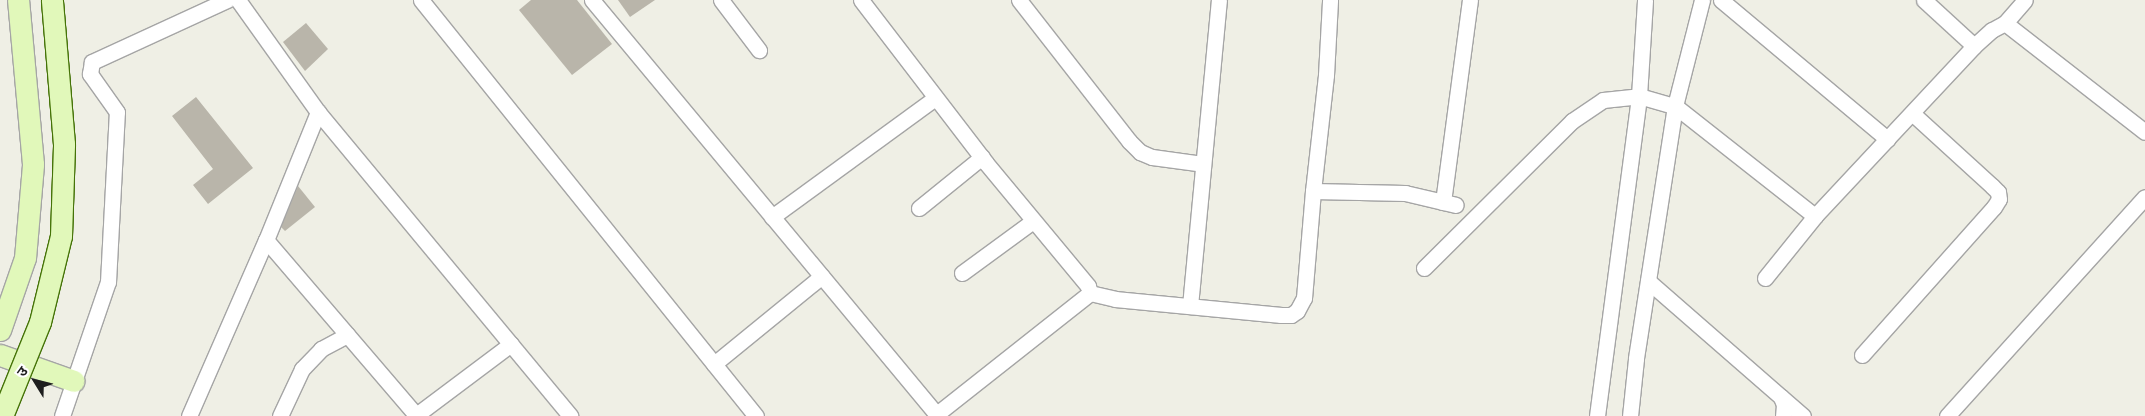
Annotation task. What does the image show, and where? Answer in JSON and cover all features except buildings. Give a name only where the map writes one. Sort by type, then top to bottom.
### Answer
[{"type":"main road","points":[[0,330],[26,258],[33,164],[18,0]]},
{"type":"main road","points":[[2,416],[40,322],[61,236],[64,144],[52,0]]},
{"type":"main road","points":[[0,355],[74,381]]},
{"type":"street","points":[[62,416],[108,282],[116,112],[90,74],[92,62],[227,0]]},
{"type":"street","points":[[238,0],[318,112],[570,416]]},
{"type":"street","points":[[421,0],[756,416]]},
{"type":"street","points":[[592,0],[938,415],[1090,293]]},
{"type":"street","points":[[721,0],[759,50]]},
{"type":"street","points":[[861,0],[935,98],[1088,286],[1090,293]]},
{"type":"street","points":[[1019,0],[1129,141],[1140,152],[1152,157],[1203,164]]},
{"type":"street","points":[[1190,306],[1219,0]]},
{"type":"street","points":[[1090,293],[1115,299],[1281,315],[1291,315],[1297,311],[1304,298],[1313,191],[1326,75],[1326,0]]},
{"type":"street","points":[[1313,191],[1405,193],[1450,204],[1470,0]]},
{"type":"street","points":[[1597,416],[1639,96],[1645,0]]},
{"type":"street","points":[[1630,416],[1648,281],[1675,106],[1702,0]]},
{"type":"street","points":[[1721,0],[1887,139]]},
{"type":"street","points":[[1924,0],[1974,46]]},
{"type":"street","points":[[1765,278],[1815,216],[1887,139],[1974,46],[1992,30],[2005,23],[2025,0]]},
{"type":"street","points":[[2005,23],[2145,132]]},
{"type":"street","points":[[1424,268],[1572,121],[1603,100],[1639,96],[1675,106],[1815,216]]},
{"type":"street","points":[[772,217],[935,98]]},
{"type":"street","points":[[188,416],[266,240],[318,112]]},
{"type":"street","points":[[1862,355],[1994,207],[1999,199],[1998,192],[1992,186],[1912,113]]},
{"type":"street","points":[[919,208],[982,157]]},
{"type":"street","points":[[1947,416],[2145,197]]},
{"type":"street","points":[[962,273],[1033,220]]},
{"type":"street","points":[[266,240],[416,416],[511,344]]},
{"type":"street","points":[[714,364],[822,276]]},
{"type":"street","points":[[1648,281],[1804,416]]},
{"type":"street","points":[[280,416],[302,369],[321,349],[348,335]]},
{"type":"street","points":[[1781,397],[1784,406],[1783,416]]}]
